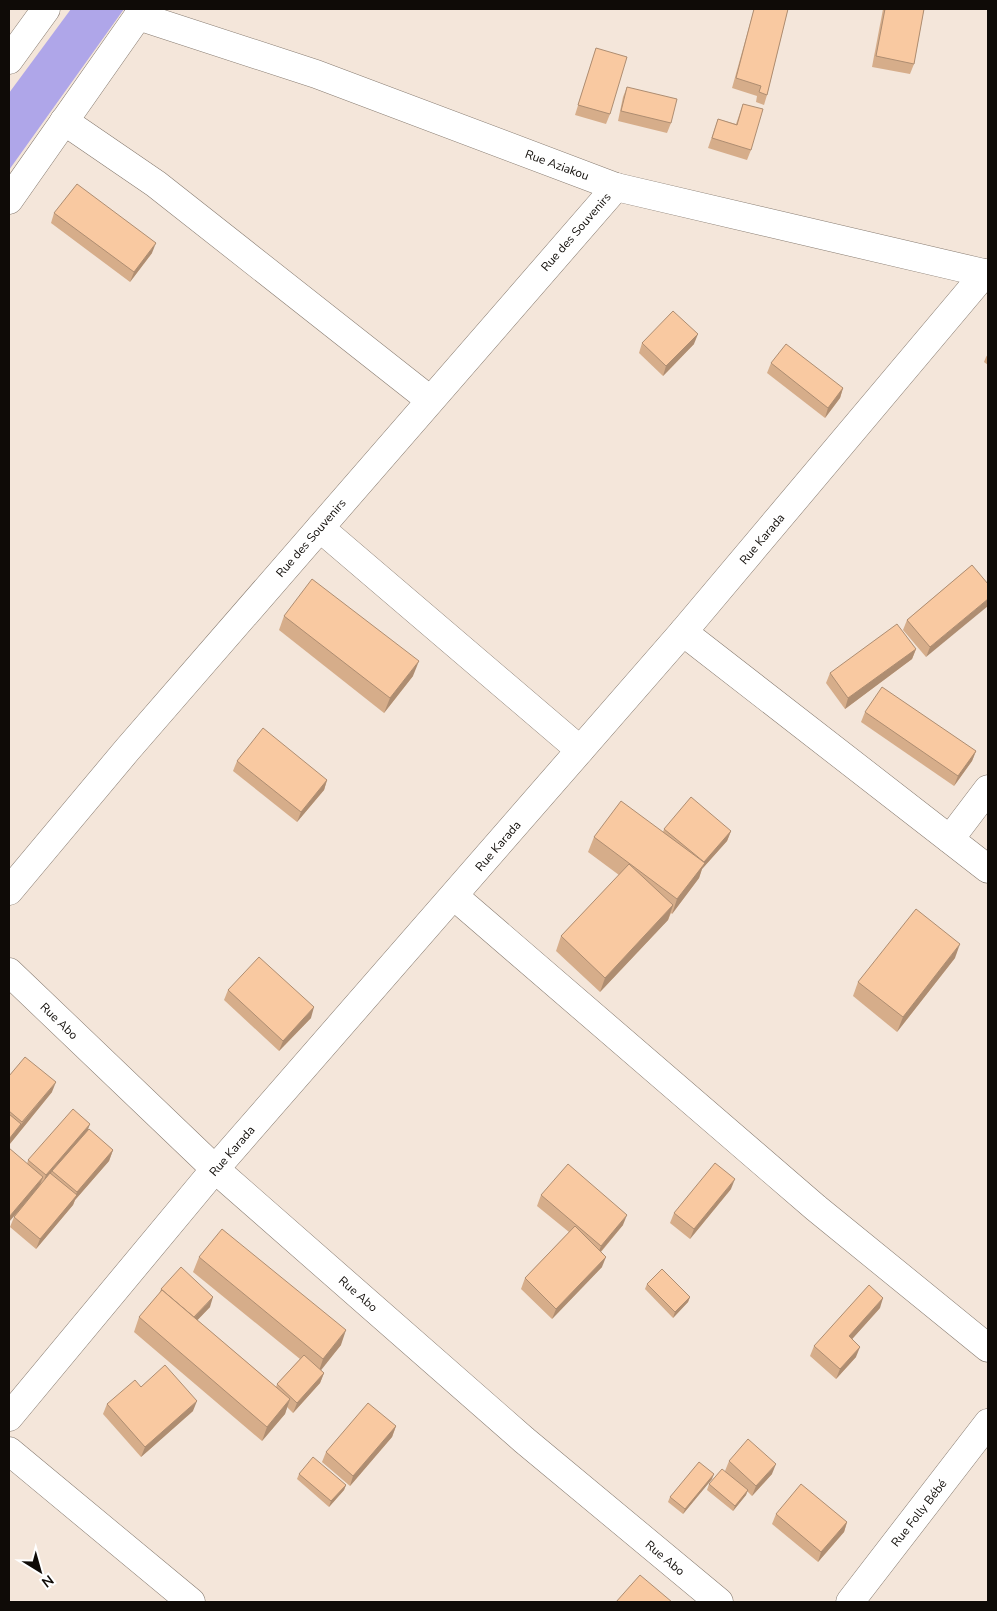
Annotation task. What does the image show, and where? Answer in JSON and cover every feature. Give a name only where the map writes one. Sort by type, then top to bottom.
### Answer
[{"type":"street","points":[[9,60],[46,9]]},
{"type":"street","points":[[9,200],[141,12]]},
{"type":"street","name":"Rue Aziakou","points":[[141,12],[316,74],[616,186],[987,273]]},
{"type":"street","points":[[64,121],[156,184],[430,400]]},
{"type":"street","name":"Rue des Souvenirs","points":[[9,891],[127,750],[616,186]]},
{"type":"street","name":"Rue Karada","points":[[9,1417],[215,1169],[683,632],[987,273]]},
{"type":"street","points":[[320,528],[580,750]]},
{"type":"street","points":[[683,632],[988,869]]},
{"type":"street","points":[[950,839],[988,790]]},
{"type":"street","points":[[454,896],[816,1208],[988,1348]]},
{"type":"street","name":"Rue Abo","points":[[9,972],[215,1169],[524,1440],[719,1602]]},
{"type":"street","name":"Rue Folly Bébé","points":[[850,1602],[988,1424]]},
{"type":"street","points":[[9,1451],[190,1602]]},
{"type":"shaded area","points":[[71,9],[124,9],[9,170],[9,93]]},
{"type":"building","points":[[754,9],[788,9],[767,95],[759,92],[761,86],[736,78]]},
{"type":"building","points":[[885,9],[924,9],[914,64],[876,56]]},
{"type":"building","points":[[596,48],[627,57],[610,114],[578,105]]},
{"type":"building","points":[[627,87],[677,99],[671,123],[621,111]]},
{"type":"building","points":[[743,104],[763,109],[751,150],[712,138],[718,119],[737,125]]},
{"type":"building","points":[[77,184],[156,243],[134,272],[54,213]]},
{"type":"building","points":[[673,311],[698,334],[666,366],[642,343]]},
{"type":"building","points":[[786,344],[843,388],[828,408],[771,363]]},
{"type":"building","points":[[972,565],[988,584],[988,599],[930,647],[907,620]]},
{"type":"building","points":[[312,579],[419,661],[390,698],[284,616]]},
{"type":"building","points":[[897,624],[916,649],[848,698],[830,673]]},
{"type":"building","points":[[882,687],[976,751],[958,776],[865,712]]},
{"type":"building","points":[[263,728],[327,780],[301,812],[237,761]]},
{"type":"building","points":[[691,797],[731,831],[704,862],[664,829]]},
{"type":"building","points":[[621,801],[705,863],[677,899],[594,837]]},
{"type":"building","points":[[629,864],[673,905],[605,978],[561,936]]},
{"type":"building","points":[[916,909],[960,944],[903,1017],[858,982]]},
{"type":"building","points":[[259,957],[314,1007],[283,1041],[228,990]]},
{"type":"building","points":[[25,1057],[56,1082],[22,1122],[9,1111],[9,1076]]},
{"type":"building","points":[[73,1109],[90,1124],[46,1175],[28,1160]]},
{"type":"building","points":[[9,1114],[21,1124],[9,1139]]},
{"type":"building","points":[[89,1129],[113,1150],[77,1192],[52,1171]]},
{"type":"building","points":[[9,1148],[43,1177],[9,1217]]},
{"type":"building","points":[[715,1163],[735,1179],[694,1229],[674,1213]]},
{"type":"building","points":[[568,1164],[627,1215],[601,1246],[541,1195]]},
{"type":"building","points":[[50,1173],[77,1195],[40,1239],[14,1217]]},
{"type":"building","points":[[575,1226],[606,1257],[556,1309],[525,1278]]},
{"type":"building","points":[[222,1229],[346,1330],[323,1359],[199,1257]]},
{"type":"building","points":[[181,1267],[213,1297],[194,1317],[161,1289]]},
{"type":"building","points":[[662,1269],[690,1297],[675,1312],[647,1284]]},
{"type":"building","points":[[869,1285],[883,1298],[849,1336],[860,1347],[840,1369],[814,1346]]},
{"type":"building","points":[[162,1290],[290,1399],[267,1427],[139,1317]]},
{"type":"building","points":[[304,1355],[324,1373],[297,1403],[277,1384]]},
{"type":"building","points":[[165,1365],[197,1401],[145,1447],[107,1404],[135,1380],[141,1387]]},
{"type":"building","points":[[368,1403],[396,1426],[353,1476],[326,1452]]},
{"type":"building","points":[[748,1439],[776,1464],[756,1486],[729,1461]]},
{"type":"building","points":[[313,1457],[346,1485],[331,1501],[299,1474]]},
{"type":"building","points":[[699,1462],[714,1474],[685,1509],[670,1497]]},
{"type":"building","points":[[722,1469],[748,1490],[735,1506],[709,1484]]},
{"type":"building","points":[[801,1484],[847,1522],[821,1552],[776,1514]]},
{"type":"building","points":[[640,1575],[672,1602],[616,1602]]}]
